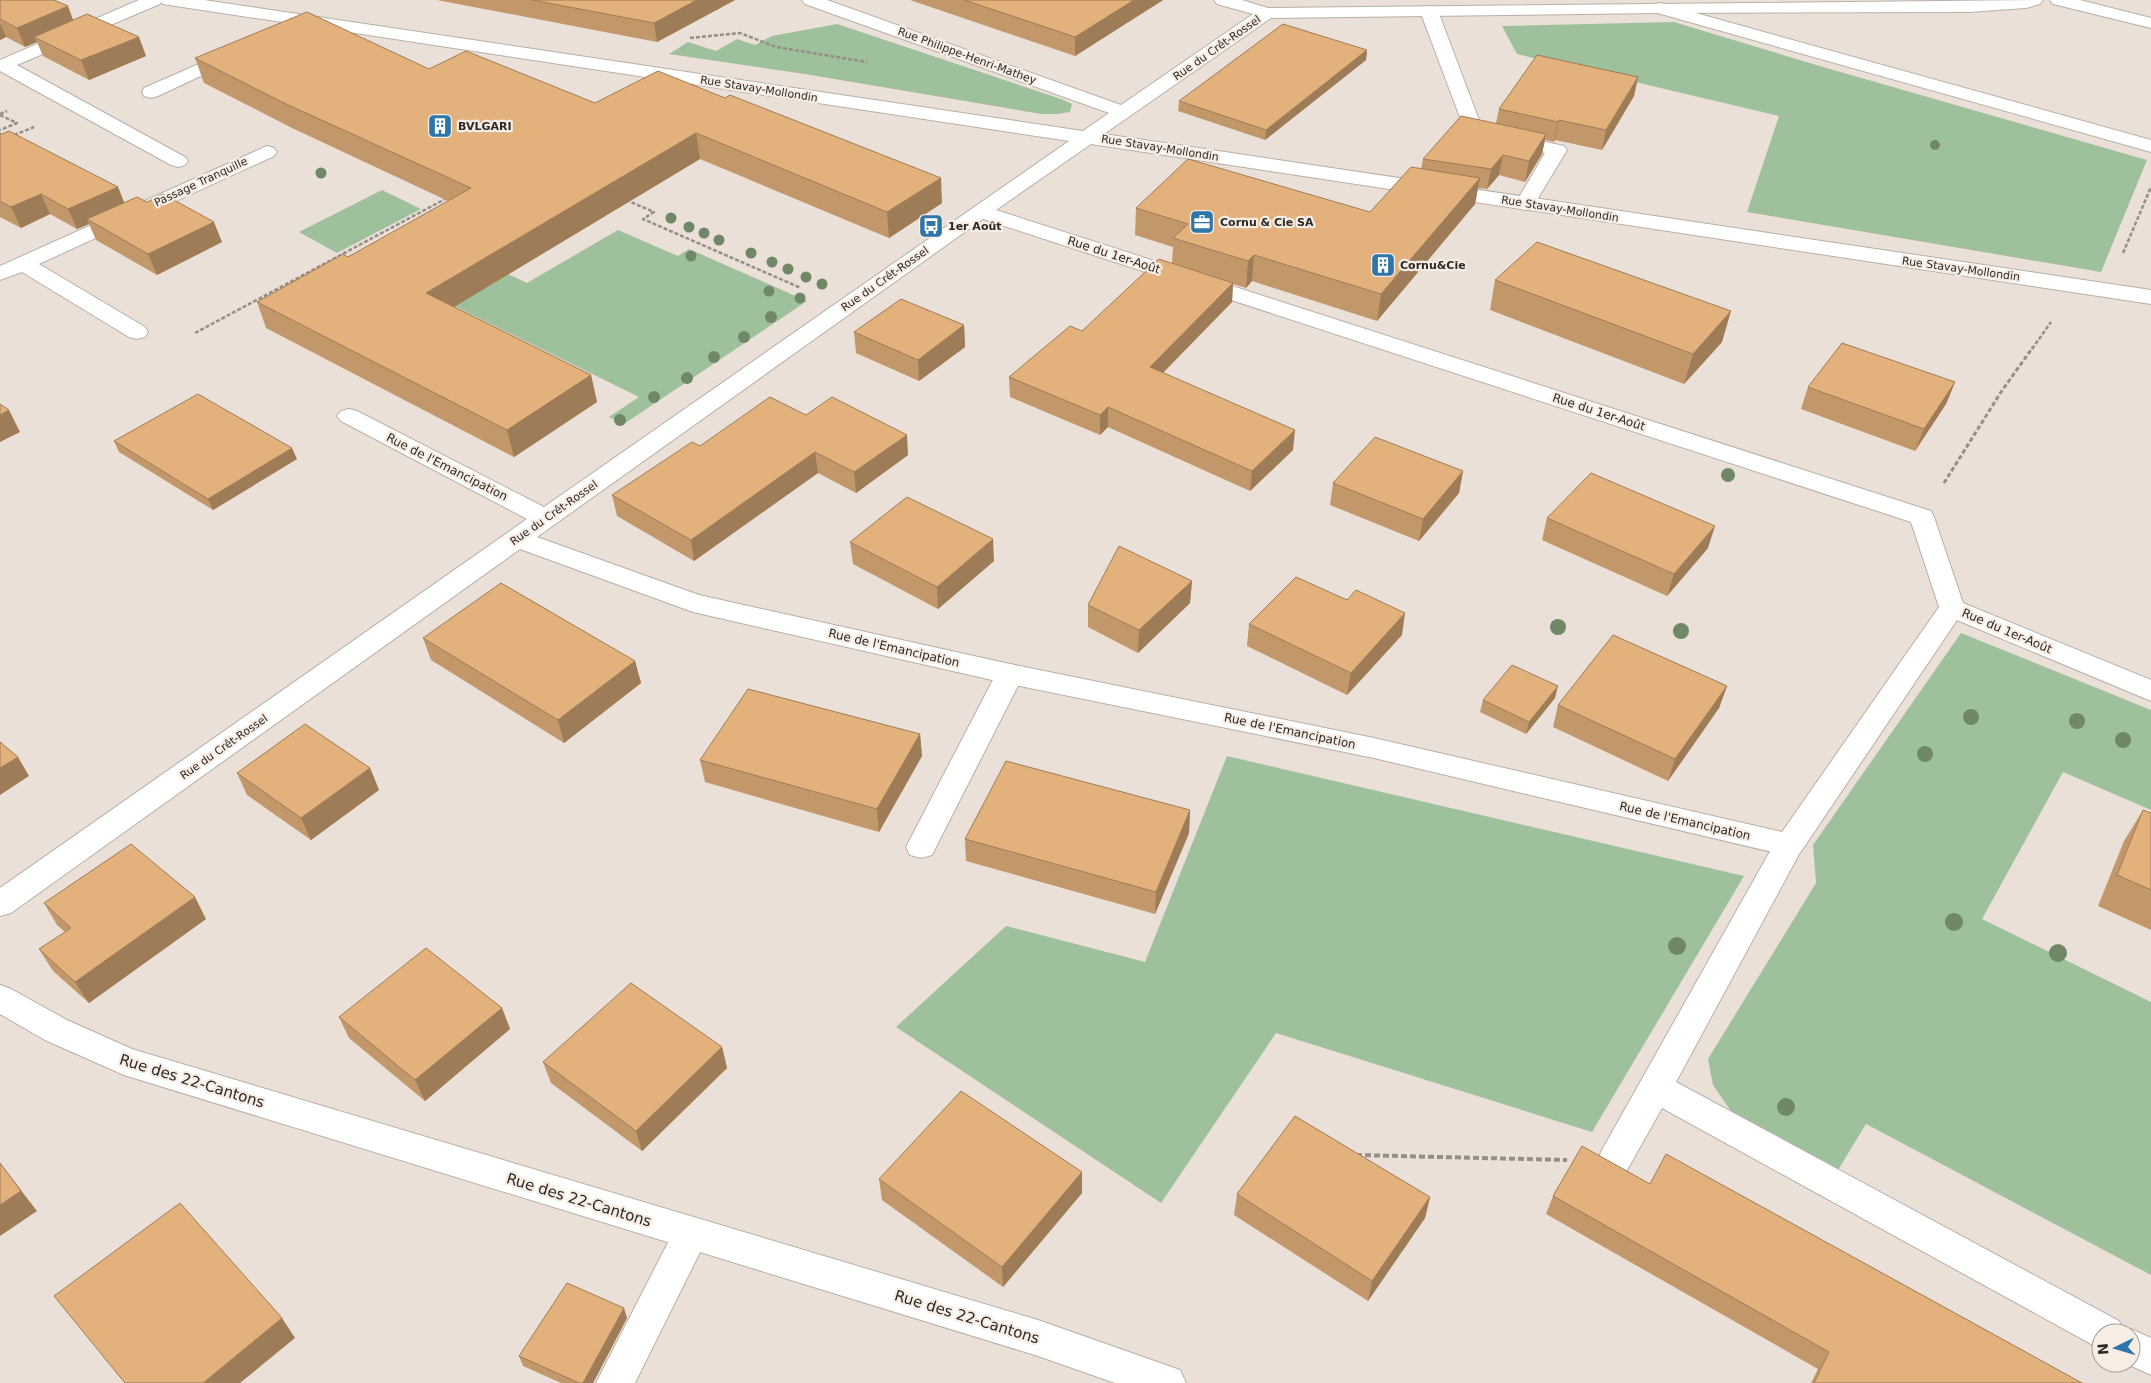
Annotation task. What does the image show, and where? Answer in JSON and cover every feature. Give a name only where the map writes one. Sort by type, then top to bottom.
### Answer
[{"type":"street","points":[[154,0],[3,65],[178,161]]},
{"type":"street","name":"Rue Stavay-Mollondin","points":[[169,0],[218,3],[308,20],[1036,132],[1088,137],[2151,297]]},
{"type":"street","name":"Rue Philippe-Henri-Mathey","points":[[811,0],[1123,112]]},
{"type":"street","points":[[1223,0],[1267,13]]},
{"type":"street","points":[[1632,0],[2151,146]]},
{"type":"street","name":"Rue du Crêt-Rossel","points":[[0,904],[980,211],[1267,13],[1660,8],[1969,7],[2034,0]]},
{"type":"street","points":[[2060,0],[2151,23]]},
{"type":"street","points":[[1429,11],[1474,132],[1557,150],[1525,204]]},
{"type":"street","points":[[276,35],[308,20]]},
{"type":"street","points":[[151,92],[250,47]]},
{"type":"street","name":"Passage Tranquille","points":[[0,274],[267,152]]},
{"type":"street","name":"Rue du 1er-Août","points":[[980,211],[1922,517],[1952,608],[2151,691]]},
{"type":"street","points":[[23,264],[137,332]]},
{"type":"street","name":"Rue de l'Emancipation","points":[[349,416],[546,518]]},
{"type":"street","name":"Rue de l'Emancipation","points":[[517,539],[693,603],[1010,674],[1374,748],[1789,845]]},
{"type":"street","points":[[1614,1161],[1789,845],[1952,608]]},
{"type":"street","points":[[922,846],[1010,674]]},
{"type":"street","name":"Rue des 22-Cantons","points":[[0,998],[56,1030],[124,1061],[1038,1338],[1167,1383]]},
{"type":"street","points":[[1656,1088],[2091,1325]]},
{"type":"street","points":[[615,1383],[691,1234]]},
{"type":"path","points":[[0,115],[17,123],[0,130]]},
{"type":"path","points":[[2120,258],[2151,187]]},
{"type":"path","points":[[194,333],[455,193]]},
{"type":"path","points":[[618,197],[654,212],[643,219],[806,290]]},
{"type":"path","points":[[1922,517],[2001,392],[2049,325]]},
{"type":"path","points":[[1346,1155],[1614,1161]]},
{"type":"green space","points":[[1674,22],[2147,160],[2101,272],[1747,212],[1779,116],[1517,54],[1502,26]]},
{"type":"green space","points":[[837,24],[1061,99],[1072,104],[1070,112],[1041,114],[805,74],[669,54],[688,42],[716,51],[737,39],[755,45],[772,36]]},
{"type":"green space","points":[[382,190],[421,209],[337,253],[299,232]]},
{"type":"green space","points":[[618,230],[678,256],[689,249],[807,301],[624,424],[609,417],[639,397],[351,255],[423,234],[527,283]]},
{"type":"green space","points":[[1961,633],[2151,710],[2151,810],[2063,772],[1982,919],[2151,1002],[2151,1275],[1866,1124],[1838,1170],[1733,1114],[1713,1085],[1708,1059],[1816,883],[1813,845]]},
{"type":"green space","points":[[1227,756],[1744,876],[1592,1132],[1276,1033],[1161,1203],[896,1027],[1006,926],[1145,962]]},
{"type":"building","points":[[0,0],[54,0],[68,6],[17,28],[0,19]]},
{"type":"building","points":[[532,0],[697,0],[654,23]]},
{"type":"building","points":[[964,0],[1134,0],[1075,37]]},
{"type":"building","points":[[307,12],[429,69],[466,51],[595,103],[658,71],[725,98],[730,95],[941,178],[887,212],[696,133],[426,293],[591,375],[507,430],[257,302],[343,254],[348,257],[471,188],[284,103],[195,58]]},
{"type":"building","points":[[87,14],[139,37],[81,60],[34,37]]},
{"type":"building","points":[[1283,24],[1367,50],[1266,130],[1179,101]]},
{"type":"building","points":[[1537,55],[1638,77],[1606,130],[1499,109]]},
{"type":"building","points":[[1461,116],[1546,134],[1529,161],[1503,155],[1491,169],[1423,159]]},
{"type":"building","points":[[9,131],[118,187],[68,209],[41,194],[11,207],[0,201],[0,133]]},
{"type":"building","points":[[1188,159],[1370,212],[1411,167],[1480,178],[1381,294],[1254,255],[1248,261],[1173,238],[1188,224],[1136,208]]},
{"type":"building","points":[[163,194],[214,222],[148,254],[87,219],[137,197],[147,202]]},
{"type":"building","points":[[1537,242],[1731,311],[1693,354],[1495,280]]},
{"type":"building","points":[[1159,259],[1233,283],[1150,367],[1295,430],[1252,471],[1108,407],[1100,415],[1009,377],[1070,326],[1082,331]]},
{"type":"building","points":[[901,299],[964,325],[918,360],[854,332]]},
{"type":"building","points":[[1842,343],[1955,382],[1924,429],[1808,387]]},
{"type":"building","points":[[198,394],[292,448],[208,499],[114,441]]},
{"type":"building","points":[[770,397],[806,415],[832,397],[907,435],[854,472],[815,452],[691,540],[612,495],[692,442],[700,446]]},
{"type":"building","points":[[0,404],[9,410],[0,415]]},
{"type":"building","points":[[1375,437],[1463,471],[1423,519],[1333,483]]},
{"type":"building","points":[[1591,473],[1715,526],[1674,574],[1547,518]]},
{"type":"building","points":[[907,497],[993,539],[937,587],[850,542]]},
{"type":"building","points":[[1119,546],[1192,581],[1139,630],[1088,605]]},
{"type":"building","points":[[1296,577],[1347,600],[1356,590],[1405,613],[1351,673],[1249,624]]},
{"type":"building","points":[[501,583],[635,661],[558,720],[423,638]]},
{"type":"building","points":[[1613,635],[1727,686],[1675,759],[1558,705]]},
{"type":"building","points":[[1512,665],[1558,686],[1529,722],[1483,700]]},
{"type":"building","points":[[748,689],[920,734],[877,809],[700,760]]},
{"type":"building","points":[[305,724],[370,768],[301,818],[237,773]]},
{"type":"building","points":[[0,742],[18,757],[0,768]]},
{"type":"building","points":[[1006,761],[1190,810],[1156,892],[965,839]]},
{"type":"building","points":[[2143,810],[2151,813],[2151,890],[2117,875]]},
{"type":"building","points":[[131,844],[195,897],[75,982],[39,949],[71,928],[44,903]]},
{"type":"building","points":[[426,948],[502,1008],[415,1080],[339,1017]]},
{"type":"building","points":[[631,983],[722,1047],[636,1131],[543,1062]]},
{"type":"building","points":[[961,1091],[1082,1172],[1002,1267],[879,1179]]},
{"type":"building","points":[[1295,1116],[1430,1197],[1372,1281],[1237,1194]]},
{"type":"building","points":[[1582,1146],[1650,1184],[1666,1154],[2082,1383],[1814,1383],[1829,1352],[1553,1196]]},
{"type":"building","points":[[0,1163],[21,1191],[0,1205]]},
{"type":"building","points":[[180,1203],[282,1318],[203,1383],[125,1383],[54,1296]]},
{"type":"building","points":[[567,1283],[624,1308],[583,1383],[579,1383],[519,1356]]},
{"type":"place","name":"BVLGARI","points":[[440,126]]},
{"type":"place","name":"Cornu & Cie SA","points":[[1202,222]]},
{"type":"place","name":"1er Août","points":[[931,226]]},
{"type":"place","name":"Cornu&Cie","points":[[1383,265]]}]
